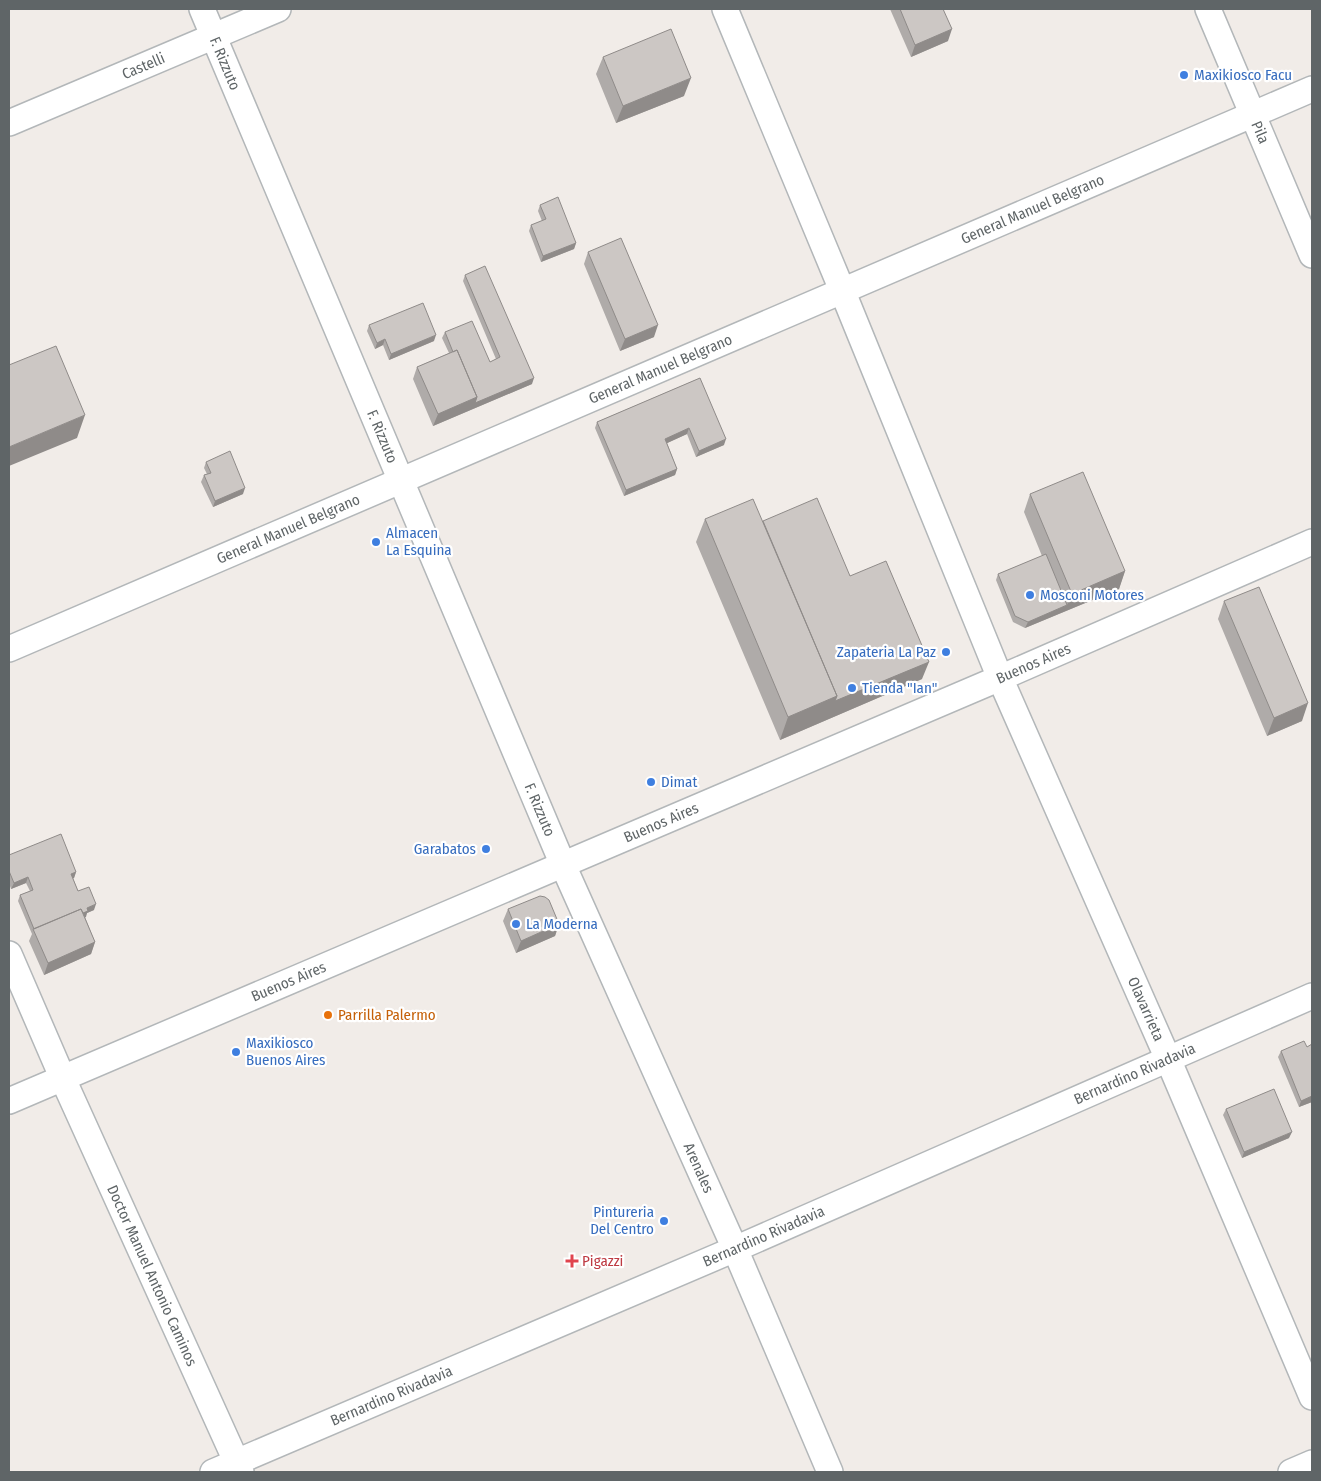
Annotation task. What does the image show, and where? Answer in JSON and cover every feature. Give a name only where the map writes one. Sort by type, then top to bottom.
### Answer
[{"type":"street","name":"F. Rizzuto","points":[[202,9],[563,865]]},
{"type":"street","name":"Castelli","points":[[9,123],[278,9]]},
{"type":"street","name":"Olavarrieta","points":[[725,9],[1000,678],[1168,1059],[1312,1397]]},
{"type":"street","name":"Pila","points":[[1208,9],[1312,255]]},
{"type":"street","name":"General Manuel Belgrano","points":[[9,649],[1312,89]]},
{"type":"street","name":"Buenos Aires","points":[[9,1101],[1000,678],[1312,542]]},
{"type":"street","name":"Arenales","points":[[563,865],[735,1249],[830,1472]]},
{"type":"street","name":"Doctor Manuel Antonio Caminos","points":[[9,954],[63,1079],[238,1467]]},
{"type":"street","name":"Bernardino Rivadavia","points":[[213,1472],[238,1467],[1312,996]]},
{"type":"street","points":[[1291,1472],[1312,1463]]},
{"type":"building","points":[[900,9],[943,9],[952,29],[915,45]]},
{"type":"building","points":[[671,29],[691,78],[623,106],[603,57]]},
{"type":"building","points":[[558,197],[576,243],[543,256],[531,225],[546,219],[540,205]]},
{"type":"building","points":[[621,238],[658,325],[625,339],[588,252]]},
{"type":"building","points":[[485,266],[534,378],[475,403],[477,397],[457,350],[453,352],[445,332],[472,321],[490,362],[500,357],[465,275]]},
{"type":"building","points":[[423,303],[436,335],[391,354],[385,339],[377,343],[369,325]]},
{"type":"building","points":[[56,346],[85,415],[9,447],[9,365]]},
{"type":"building","points":[[457,350],[477,397],[438,414],[417,367]]},
{"type":"building","points":[[700,378],[726,439],[699,451],[689,428],[665,439],[677,469],[626,490],[597,422]]},
{"type":"building","points":[[230,451],[245,488],[215,501],[204,475],[211,473],[206,462]]},
{"type":"building","points":[[1083,472],[1125,571],[1072,594],[1030,494]]},
{"type":"building","points":[[817,498],[850,576],[886,561],[929,662],[835,701],[837,696],[763,521]]},
{"type":"building","points":[[753,499],[837,696],[788,717],[705,519]]},
{"type":"building","name":"Mosconi Motores","points":[[1046,554],[1067,605],[1028,622],[1015,616],[998,574]]},
{"type":"building","points":[[1259,587],[1308,703],[1274,718],[1224,601]]},
{"type":"building","points":[[61,834],[76,872],[71,874],[78,891],[89,887],[96,904],[87,908],[88,911],[83,913],[81,909],[34,929],[20,895],[33,890],[28,877],[14,883],[9,871],[9,855]]},
{"type":"building","points":[[540,896],[549,900],[559,924],[521,941],[508,909]]},
{"type":"building","points":[[81,909],[95,942],[48,963],[33,929]]},
{"type":"building","points":[[1304,1041],[1307,1047],[1312,1044],[1312,1096],[1301,1101],[1281,1051]]},
{"type":"building","points":[[1274,1089],[1292,1132],[1244,1152],[1226,1109]]},
{"type":"place","name":"Maxikiosco Facu","points":[[1184,75]]},
{"type":"place","name":"Almacen La Esquina","points":[[376,542]]},
{"type":"place","name":"Mosconi Motores","points":[[1030,595]]},
{"type":"place","name":"Zapateria La Paz","points":[[946,652]]},
{"type":"place","name":"Tienda \"Ian\"","points":[[852,688]]},
{"type":"place","name":"Dimat","points":[[651,782]]},
{"type":"place","name":"Garabatos","points":[[486,849]]},
{"type":"place","name":"La Moderna","points":[[516,924]]},
{"type":"place","name":"Parrilla Palermo","points":[[328,1015]]},
{"type":"place","name":"Maxikiosco Buenos Aires","points":[[236,1052]]},
{"type":"place","name":"Pintureria Del Centro","points":[[664,1221]]},
{"type":"place","name":"Pigazzi","points":[[572,1261]]}]
